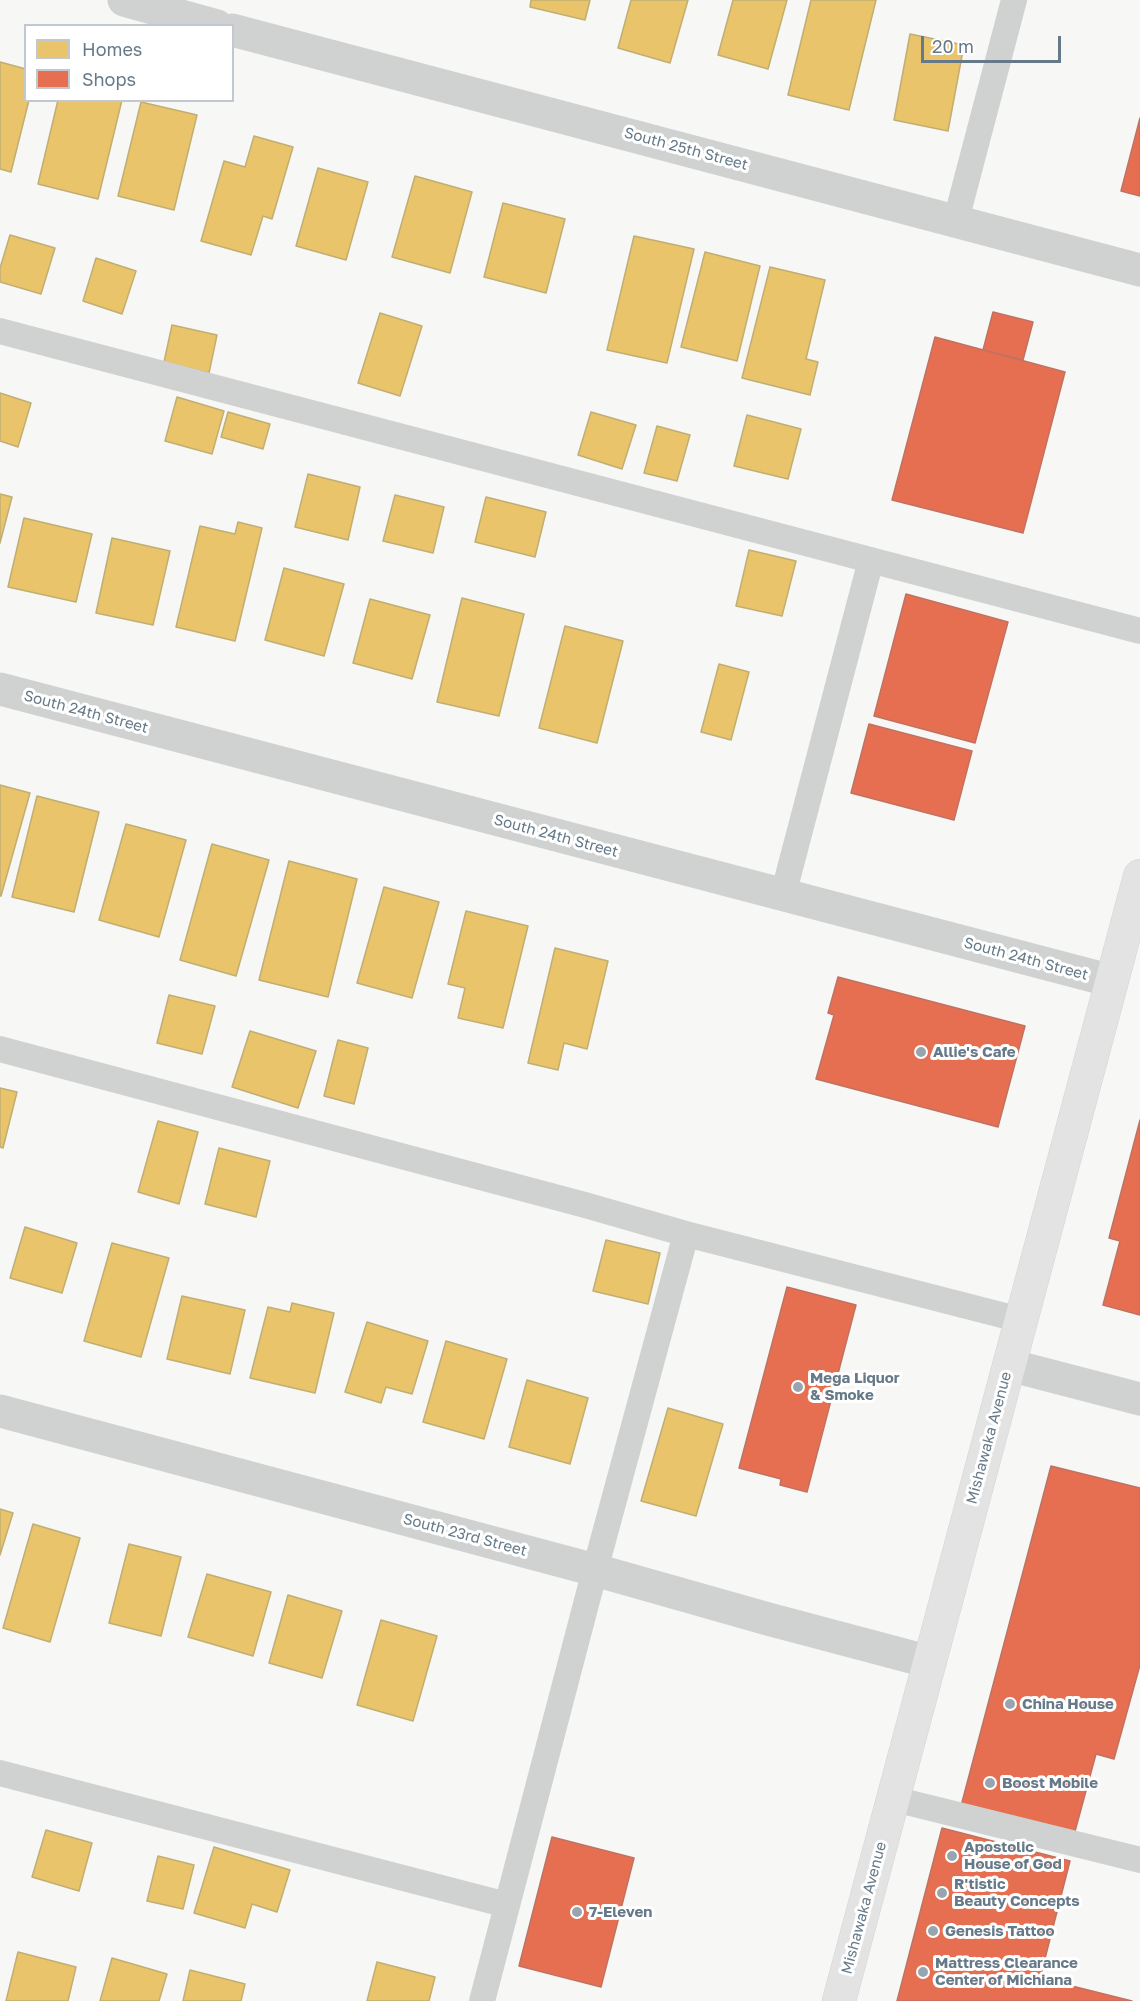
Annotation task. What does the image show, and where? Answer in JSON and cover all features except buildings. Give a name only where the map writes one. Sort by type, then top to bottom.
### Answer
[{"type":"main road","name":"Mishawaka Avenue","points":[[839,2001],[1112,981],[1133,931],[1140,876]]},
{"type":"street","points":[[124,0],[210,24]]},
{"type":"street","name":"South 25th Street","points":[[234,31],[1140,270]]},
{"type":"street","name":"South 24th Street","points":[[0,689],[1112,981]]},
{"type":"street","points":[[1009,1365],[1140,1399]]},
{"type":"street","name":"South 23rd Street","points":[[0,1411],[930,1662]]},
{"type":"lane","points":[[956,220],[1014,0]]},
{"type":"lane","points":[[0,331],[1140,631]]},
{"type":"lane","points":[[783,895],[871,560]]},
{"type":"lane","points":[[0,1049],[686,1234],[1021,1320]]},
{"type":"lane","points":[[482,2001],[686,1234]]},
{"type":"lane","points":[[0,1773],[507,1905]]},
{"type":"lane","points":[[894,1799],[1140,1860]]},
{"type":"place","name":"Allie's Cafe","points":[[921,1052]]},
{"type":"place","name":"Mega Liquor & Smoke","points":[[798,1387]]},
{"type":"place","name":"China House","points":[[1010,1704]]},
{"type":"place","name":"Boost Mobile","points":[[990,1783]]},
{"type":"place","name":"Apostolic House of God","points":[[952,1856]]},
{"type":"place","name":"R'tistic Beauty Concepts","points":[[942,1893]]},
{"type":"place","name":"7-Eleven","points":[[577,1912]]},
{"type":"place","name":"Genesis Tattoo","points":[[933,1931]]},
{"type":"place","name":"Mattress Clearance Center of Michiana","points":[[923,1972]]}]
